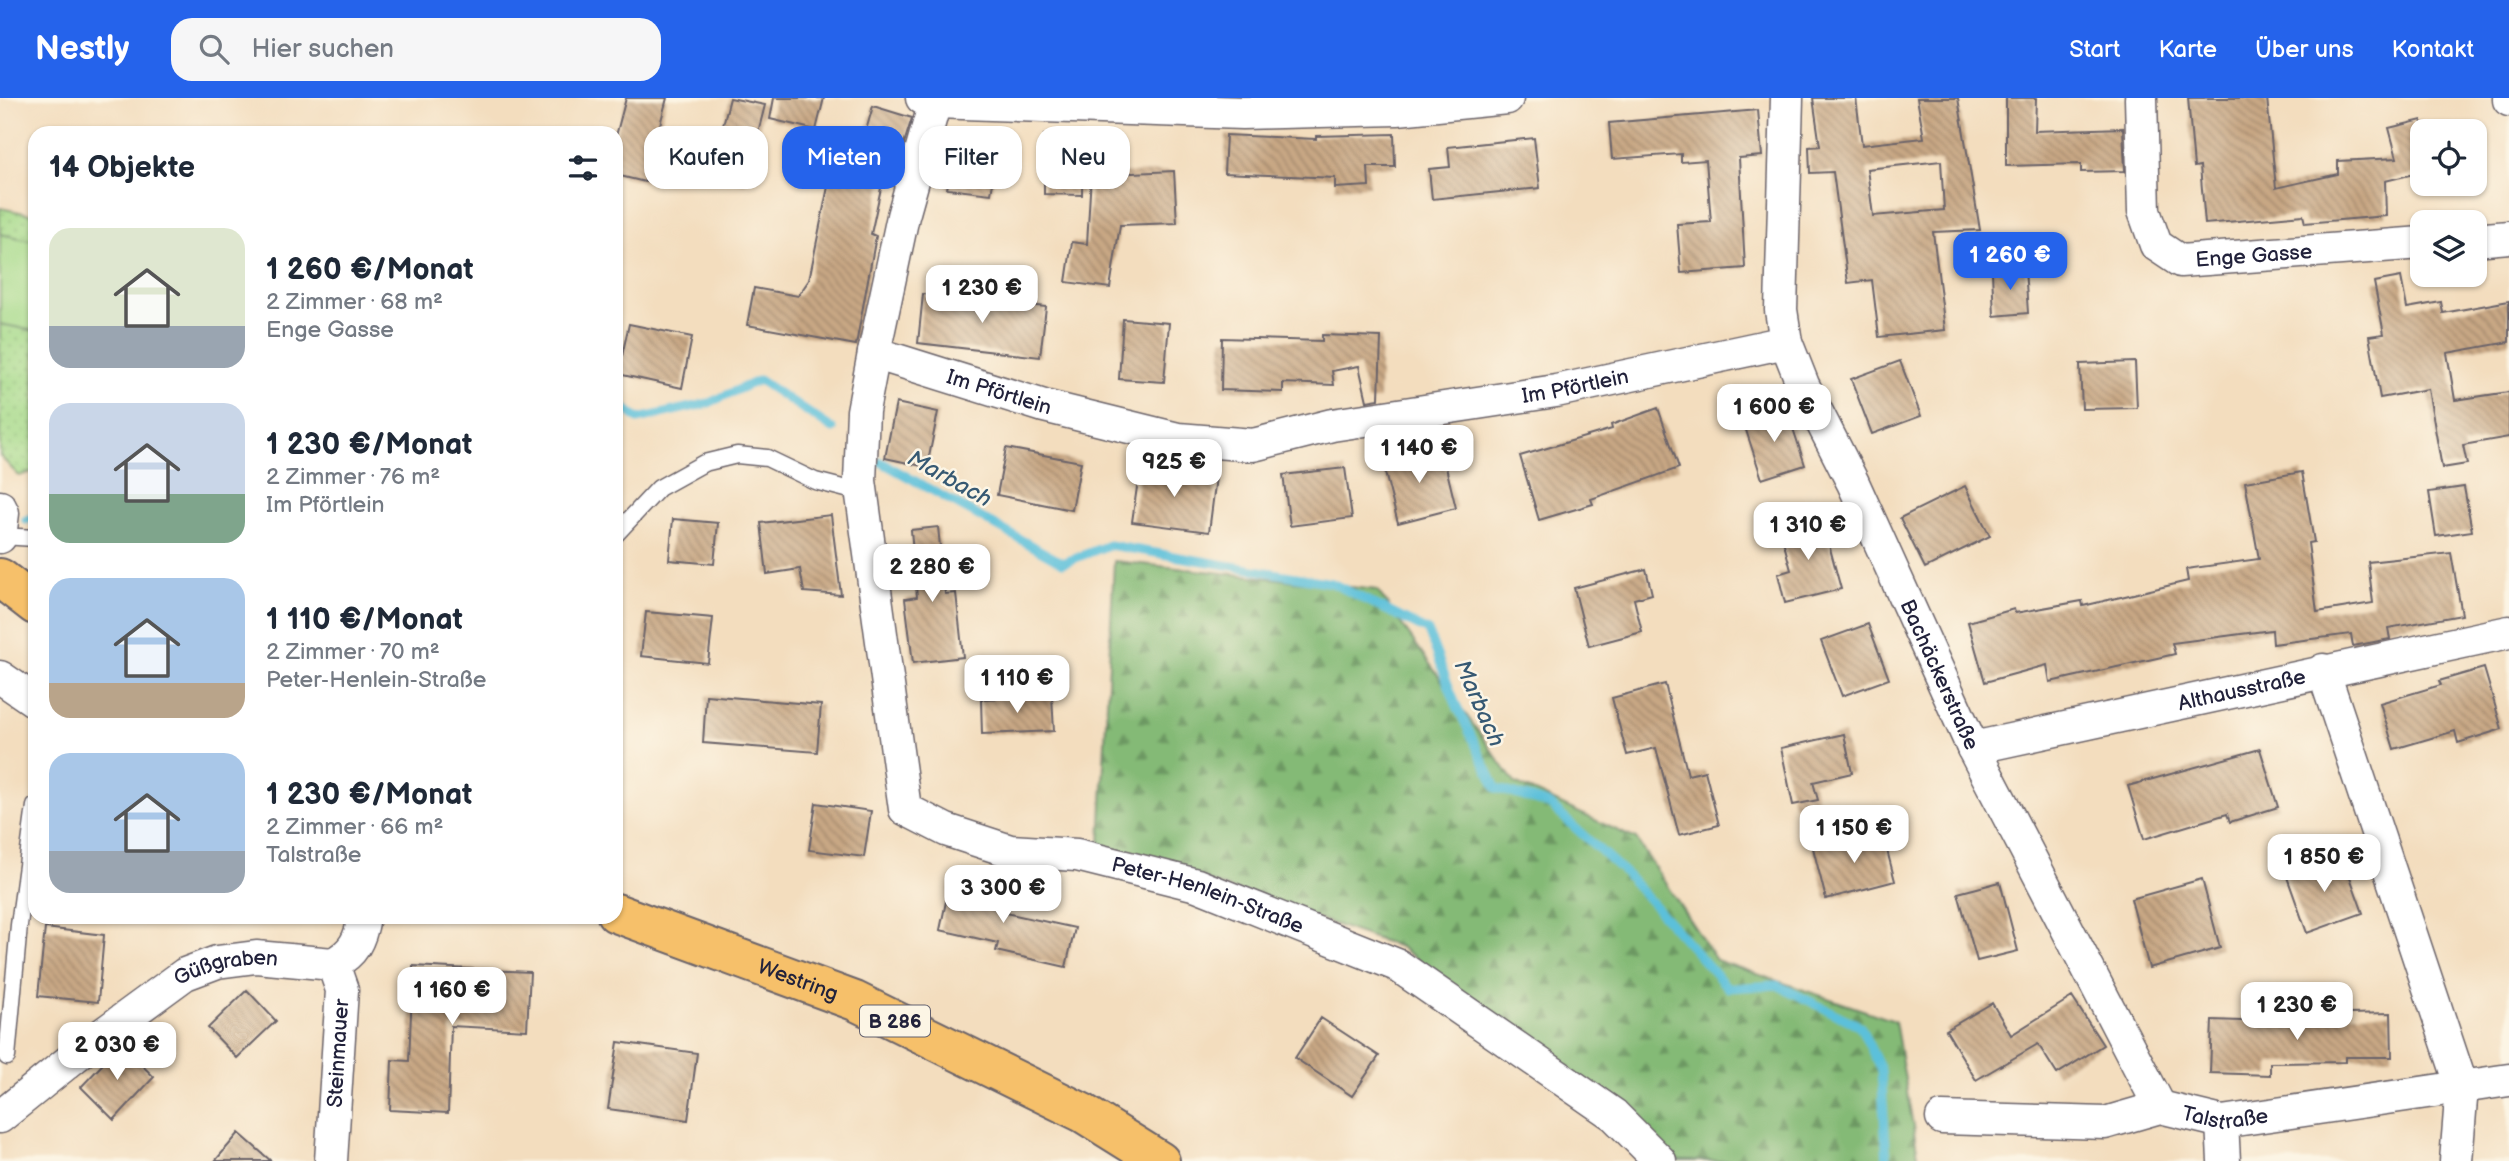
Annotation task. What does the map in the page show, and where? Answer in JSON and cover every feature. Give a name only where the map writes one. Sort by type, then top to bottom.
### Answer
[{"type":"main road","points":[[2,580],[28,600]]},
{"type":"main road","name":"Westring","points":[[623,916],[856,1001],[1083,1113],[1160,1161]]},
{"type":"street","points":[[928,100],[1241,113],[1397,109],[1507,98]]},
{"type":"street","name":"Bachäckerstraße","points":[[1787,98],[1781,310],[1786,342],[1803,385],[1853,483],[1973,748],[2160,1107]]},
{"type":"street","name":"Enge Gasse","points":[[2141,98],[2144,211],[2156,245],[2180,261],[2410,244]]},
{"type":"street","name":"Peter-Henlein-Straße","points":[[928,100],[863,411],[861,487],[905,809],[946,830],[1010,851],[1077,855],[1197,885],[1397,965],[1614,1115],[1660,1161]]},
{"type":"street","points":[[2487,239],[2509,237]]},
{"type":"street","name":"Im Pförtlein","points":[[874,353],[1044,406],[1178,439],[1253,446],[1332,425],[1556,391],[1786,342]]},
{"type":"street","points":[[0,506],[3,513],[0,536]]},
{"type":"street","name":"Althausstraße","points":[[1973,748],[2323,670],[2509,632]]},
{"type":"street","points":[[2323,670],[2462,1087],[2456,1161]]},
{"type":"street","points":[[0,677],[28,696]]},
{"type":"street","points":[[333,964],[348,956],[360,939],[363,924]]},
{"type":"street","name":"Güßgraben","points":[[0,1117],[99,1037],[185,974],[217,962],[256,957],[333,964]]},
{"type":"street","name":"Steinmauer","points":[[331,1161],[342,990],[333,964]]},
{"type":"street","name":"Talstraße","points":[[1942,1118],[2105,1123],[2160,1107],[2222,1122],[2509,1080]]},
{"type":"street","points":[[2222,1122],[2224,1161]]},
{"type":"lane","points":[[623,527],[659,488],[704,463],[737,456],[767,458],[815,481],[861,487]]},
{"type":"lane","points":[[0,536],[28,538]]},
{"type":"lane","points":[[7,1057],[28,858]]},
{"type":"green space","points":[[0,208],[28,214],[28,473],[19,476],[0,456]]},
{"type":"green space","points":[[0,234],[28,240],[28,330],[0,324]]},
{"type":"green space","points":[[1114,561],[1377,590],[1515,783],[1636,839],[1716,960],[1895,1021],[1919,1161],[1679,1161],[1618,1110],[1400,947],[1100,844]]},
{"type":"building","points":[[626,98],[667,98],[660,126],[644,126],[644,182],[623,177],[623,126],[619,126]]},
{"type":"building","points":[[730,98],[765,105],[760,126],[723,126]]},
{"type":"building","points":[[774,98],[824,98],[817,126],[799,126],[770,119]]},
{"type":"building","points":[[1813,98],[1856,98],[1862,145],[1924,138],[1917,98],[1958,98],[1980,230],[1933,232],[1945,330],[1879,337],[1872,280],[1848,283],[1833,172],[1810,173],[1809,147],[1820,146]],"holes":[[[1941,161],[1944,210],[1873,216],[1867,169]]]},
{"type":"building","points":[[2006,98],[2036,98],[2035,131],[2123,128],[2125,171],[2081,172],[2081,164],[2006,166]]},
{"type":"building","points":[[2188,98],[2267,98],[2276,188],[2338,174],[2338,161],[2397,158],[2389,128],[2410,123],[2410,175],[2385,181],[2386,216],[2305,223],[2303,215],[2205,224],[2200,166],[2194,167]]},
{"type":"building","points":[[873,106],[912,118],[905,140],[905,126],[867,126]]},
{"type":"building","points":[[1758,110],[1762,156],[1739,158],[1745,268],[1681,273],[1677,224],[1711,222],[1706,160],[1681,162],[1681,154],[1612,159],[1609,123]]},
{"type":"building","points":[[1394,134],[1395,167],[1368,167],[1369,186],[1335,188],[1335,178],[1224,173],[1226,135],[1316,139],[1316,136]]},
{"type":"building","points":[[1534,138],[1540,188],[1432,199],[1429,169],[1450,167],[1448,147]]},
{"type":"building","points":[[1174,171],[1177,223],[1120,225],[1110,288],[1066,282],[1072,242],[1087,244],[1090,189],[1130,189],[1130,173]]},
{"type":"building","points":[[827,189],[881,189],[871,234],[876,236],[856,345],[747,325],[754,288],[798,296],[809,280]]},
{"type":"building","points":[[947,189],[992,189],[991,194]]},
{"type":"building","points":[[1044,189],[1082,189],[1082,195],[1044,194]]},
{"type":"building","points":[[2025,269],[2028,313],[1994,316],[1992,271]]},
{"type":"building","points":[[2401,277],[2407,308],[2441,302],[2443,313],[2509,301],[2509,342],[2447,353],[2455,400],[2509,392],[2509,437],[2463,445],[2467,464],[2442,468],[2428,389],[2380,398],[2369,336],[2384,334],[2374,282]]},
{"type":"building","points":[[923,294],[1046,307],[1040,357],[918,343]]},
{"type":"building","points":[[1123,319],[1169,323],[1164,382],[1119,379]]},
{"type":"building","points":[[629,324],[692,337],[682,388],[623,375],[623,351]]},
{"type":"building","points":[[1322,335],[1381,337],[1379,399],[1367,401],[1359,366],[1332,371],[1334,385],[1283,383],[1283,392],[1221,390],[1222,338],[1322,341]]},
{"type":"building","points":[[1900,361],[1921,416],[1872,434],[1851,379]]},
{"type":"building","points":[[2135,362],[2137,408],[2082,409],[2080,364]]},
{"type":"building","points":[[896,403],[938,412],[927,467],[885,458]]},
{"type":"building","points":[[1658,408],[1679,468],[1591,499],[1593,504],[1539,520],[1520,456],[1612,429],[1611,425]]},
{"type":"building","points":[[1787,410],[1805,465],[1762,479],[1744,424]]},
{"type":"building","points":[[1441,447],[1456,508],[1398,523],[1382,461]]},
{"type":"building","points":[[1006,448],[1081,462],[1072,510],[997,495]]},
{"type":"building","points":[[1140,466],[1216,477],[1209,532],[1132,522]]},
{"type":"building","points":[[1345,468],[1352,518],[1290,526],[1283,475]]},
{"type":"building","points":[[2302,472],[2314,542],[2308,543],[2317,612],[2373,603],[2368,562],[2451,553],[2462,615],[2388,628],[2390,639],[2353,646],[2351,634],[2273,644],[2272,630],[2172,643],[2175,654],[2050,682],[2047,665],[1985,682],[1968,622],[2014,609],[2015,613],[2082,601],[2083,606],[2188,581],[2186,569],[2259,559],[2245,482]]},
{"type":"building","points":[[1965,486],[1990,536],[1925,568],[1900,518]]},
{"type":"building","points":[[2464,487],[2472,531],[2436,536],[2429,492]]},
{"type":"building","points":[[831,515],[841,595],[804,592],[800,569],[767,574],[761,523]]},
{"type":"building","points":[[673,519],[718,523],[714,564],[669,560]]},
{"type":"building","points":[[1822,519],[1841,589],[1785,603],[1778,574],[1791,570],[1780,529]]},
{"type":"building","points":[[938,527],[945,594],[956,593],[963,657],[913,663],[905,599],[917,597],[911,530]]},
{"type":"building","points":[[1646,569],[1652,594],[1634,599],[1642,632],[1589,646],[1574,588]]},
{"type":"building","points":[[646,612],[713,618],[708,663],[641,656]]},
{"type":"building","points":[[1868,624],[1889,679],[1842,696],[1821,641]]},
{"type":"building","points":[[2484,668],[2502,729],[2458,743],[2455,731],[2394,749],[2380,703],[2441,685],[2439,681]]},
{"type":"building","points":[[1665,684],[1688,775],[1705,771],[1719,825],[1679,835],[1656,748],[1627,755],[1612,698]]},
{"type":"building","points":[[706,695],[821,705],[817,752],[703,743]]},
{"type":"building","points":[[1052,696],[1054,731],[982,734],[981,699]]},
{"type":"building","points":[[1844,734],[1852,773],[1813,782],[1818,800],[1793,805],[1781,748]]},
{"type":"building","points":[[2260,749],[2278,807],[2230,822],[2227,814],[2144,839],[2128,786]]},
{"type":"building","points":[[816,803],[871,811],[864,857],[809,850]]},
{"type":"building","points":[[1882,831],[1895,881],[1826,899],[1813,848]]},
{"type":"building","points":[[2342,855],[2363,913],[2307,933],[2286,874]]},
{"type":"building","points":[[951,878],[1006,890],[1001,912],[1075,928],[1066,967],[996,951],[998,943],[940,930]]},
{"type":"building","points":[[2202,879],[2220,948],[2149,968],[2131,899]]},
{"type":"building","points":[[2000,882],[2018,951],[1977,961],[1958,893]]},
{"type":"building","points":[[45,928],[104,935],[98,1002],[38,996]]},
{"type":"building","points":[[413,966],[530,972],[527,1030],[451,1026],[448,1113],[390,1110],[392,1060],[409,1061]]},
{"type":"building","points":[[247,990],[276,1021],[237,1058],[208,1028]]},
{"type":"building","points":[[2072,997],[2103,1045],[2057,1074],[2038,1044],[1976,1080],[1946,1030],[1992,1003],[2011,1035]]},
{"type":"building","points":[[2391,1013],[2392,1057],[2346,1057],[2346,1062],[2270,1063],[2270,1075],[2210,1073],[2212,1020],[2304,1023],[2304,1018],[2348,1018],[2348,1014]]},
{"type":"building","points":[[1321,1018],[1379,1056],[1352,1096],[1295,1058]]},
{"type":"building","points":[[618,1042],[697,1053],[688,1120],[608,1109]]},
{"type":"building","points":[[121,1045],[154,1077],[114,1120],[81,1087]]},
{"type":"building","points":[[239,1133],[271,1161],[215,1161]]},
{"type":"waterway","name":"Marbach","points":[[623,407],[638,419],[709,403],[759,380],[833,429]]},
{"type":"waterway","name":"Marbach","points":[[881,462],[1063,563],[1109,545],[1332,583],[1428,631],[1455,702],[1496,788],[1550,805],[1624,872],[1728,988],[1777,985],[1860,1026],[1881,1070],[1887,1161]]}]
